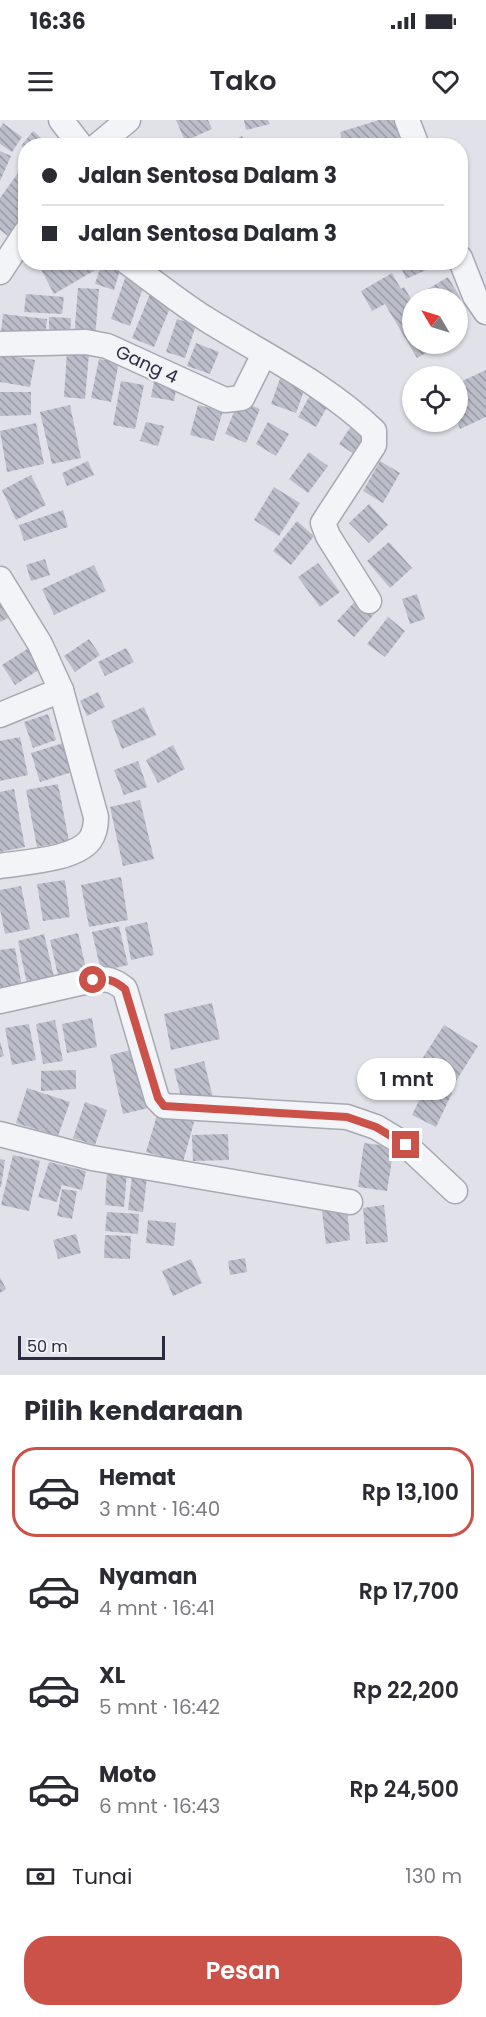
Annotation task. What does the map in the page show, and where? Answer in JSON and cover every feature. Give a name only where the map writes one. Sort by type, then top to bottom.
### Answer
[{"type":"street","points":[[61,120],[75,138]]},
{"type":"street","points":[[107,138],[128,120]]},
{"type":"street","points":[[407,120],[414,138]]},
{"type":"street","points":[[0,272],[13,242]]},
{"type":"street","points":[[138,270],[204,318],[356,414],[374,431],[374,445],[323,523],[328,536],[369,601]]},
{"type":"street","points":[[465,270],[475,296],[486,312]]},
{"type":"street","name":"Gang 4","points":[[0,344],[86,342],[107,346],[225,400],[242,398],[264,354]]},
{"type":"street","points":[[0,866],[69,854],[89,841],[96,829],[96,817],[61,690],[40,644],[1,585]]},
{"type":"street","points":[[0,715],[61,690]]},
{"type":"street","points":[[0,1002],[93,980],[107,978],[117,982],[125,989],[158,1098],[164,1106],[347,1117],[376,1127],[406,1145],[455,1191]]},
{"type":"street","points":[[0,1134],[92,1158],[350,1202]]},
{"type":"building","points":[[176,120],[208,120],[212,129],[192,138],[184,138]]},
{"type":"building","points":[[244,120],[268,120],[270,124],[246,130]]},
{"type":"building","points":[[379,120],[395,120],[400,138],[342,138],[340,132]]},
{"type":"building","points":[[3,123],[22,137],[18,138],[18,143],[12,152],[0,144],[0,128]]},
{"type":"building","points":[[33,131],[41,138],[27,138]]},
{"type":"building","points":[[0,151],[11,156],[0,181]]},
{"type":"building","points":[[18,173],[18,229],[11,238],[0,230],[0,198]]},
{"type":"building","points":[[41,270],[95,270],[54,294]]},
{"type":"building","points":[[99,270],[120,270],[114,290],[95,284]]},
{"type":"building","points":[[402,270],[426,270],[406,279]]},
{"type":"building","points":[[392,273],[402,288],[402,333],[385,304],[372,311],[361,291]]},
{"type":"building","points":[[448,277],[454,288],[430,288]]},
{"type":"building","points":[[125,278],[144,285],[130,326],[111,319]]},
{"type":"building","points":[[78,288],[99,289],[95,339],[74,338]]},
{"type":"building","points":[[26,294],[64,297],[62,314],[24,312]]},
{"type":"building","points":[[150,294],[172,303],[154,347],[132,338]]},
{"type":"building","points":[[3,314],[47,319],[45,338],[1,333]]},
{"type":"building","points":[[49,317],[71,318],[70,339],[49,338]]},
{"type":"building","points":[[177,319],[196,325],[185,358],[166,352]]},
{"type":"building","points":[[196,343],[219,352],[210,374],[187,366]]},
{"type":"building","points":[[67,352],[89,354],[85,399],[64,397]]},
{"type":"building","points":[[0,354],[35,360],[30,387],[0,382]]},
{"type":"building","points":[[99,359],[119,362],[111,402],[91,398]]},
{"type":"building","points":[[486,370],[486,417],[468,425],[468,378]]},
{"type":"building","points":[[281,376],[306,385],[296,413],[271,404]]},
{"type":"building","points":[[121,381],[144,385],[135,429],[113,425]]},
{"type":"building","points":[[154,381],[177,385],[174,401],[151,397]]},
{"type":"building","points":[[313,390],[331,400],[316,427],[298,417]]},
{"type":"building","points":[[0,392],[31,392],[31,415],[0,416]]},
{"type":"building","points":[[239,400],[260,409],[246,443],[225,434]]},
{"type":"building","points":[[70,405],[81,458],[52,464],[40,412]]},
{"type":"building","points":[[198,405],[223,411],[214,441],[190,435]]},
{"type":"building","points":[[146,422],[164,426],[158,446],[140,441]]},
{"type":"building","points":[[268,422],[289,434],[276,456],[256,444]]},
{"type":"building","points":[[36,423],[44,464],[7,472],[0,431]]},
{"type":"building","points":[[352,425],[369,436],[357,456],[339,444]]},
{"type":"building","points":[[309,452],[328,466],[308,493],[289,479]]},
{"type":"building","points":[[88,461],[94,475],[67,486],[62,473]]},
{"type":"building","points":[[380,461],[400,473],[383,503],[363,491]]},
{"type":"building","points":[[31,475],[46,505],[16,520],[2,490]]},
{"type":"building","points":[[274,487],[300,503],[279,536],[254,520]]},
{"type":"building","points":[[369,504],[388,525],[369,543],[349,523]]},
{"type":"building","points":[[63,510],[68,527],[24,541],[19,525]]},
{"type":"building","points":[[297,521],[314,536],[291,565],[273,551]]},
{"type":"building","points":[[389,542],[412,568],[390,588],[367,561]]},
{"type":"building","points":[[45,559],[50,575],[31,581],[26,565]]},
{"type":"building","points":[[318,563],[340,592],[320,607],[298,577]]},
{"type":"building","points":[[94,565],[106,591],[54,615],[42,589]]},
{"type":"building","points":[[0,593],[14,615],[0,622]]},
{"type":"building","points":[[417,594],[425,619],[410,624],[402,599]]},
{"type":"building","points":[[360,596],[377,611],[354,637],[337,621]]},
{"type":"building","points":[[388,617],[405,631],[385,657],[367,644]]},
{"type":"building","points":[[89,639],[100,655],[75,672],[64,656]]},
{"type":"building","points":[[35,644],[48,664],[15,685],[2,665]]},
{"type":"building","points":[[126,648],[134,662],[105,676],[98,662]]},
{"type":"building","points":[[98,692],[105,707],[87,716],[80,701]]},
{"type":"building","points":[[144,707],[156,735],[122,749],[111,721]]},
{"type":"building","points":[[48,714],[56,740],[33,748],[24,722]]},
{"type":"building","points":[[20,737],[28,775],[0,781],[0,741]]},
{"type":"building","points":[[73,740],[82,769],[40,782],[31,753]]},
{"type":"building","points":[[173,745],[185,769],[158,783],[146,760]]},
{"type":"building","points":[[138,761],[147,787],[124,795],[114,770]]},
{"type":"building","points":[[58,784],[69,841],[37,847],[26,790]]},
{"type":"building","points":[[14,789],[25,847],[0,852],[0,792]]},
{"type":"building","points":[[140,800],[154,859],[123,866],[110,807]]},
{"type":"building","points":[[121,877],[128,920],[89,927],[81,885]]},
{"type":"building","points":[[65,880],[70,917],[43,921],[37,884]]},
{"type":"building","points":[[21,886],[30,929],[5,934],[0,909],[0,890]]},
{"type":"building","points":[[147,922],[154,955],[131,960],[125,927]]},
{"type":"building","points":[[119,926],[128,965],[101,971],[92,932]]},
{"type":"building","points":[[78,933],[88,978],[60,984],[50,940]]},
{"type":"building","points":[[44,934],[54,977],[27,984],[18,941]]},
{"type":"building","points":[[15,948],[22,987],[0,991],[0,950]]},
{"type":"building","points":[[212,1003],[220,1039],[171,1050],[164,1014]]},
{"type":"building","points":[[92,1018],[97,1047],[67,1053],[62,1024]]},
{"type":"building","points":[[55,1020],[63,1061],[43,1064],[36,1024]]},
{"type":"building","points":[[29,1024],[36,1060],[12,1065],[5,1028]]},
{"type":"building","points":[[444,1025],[478,1046],[456,1081],[422,1059]]},
{"type":"building","points":[[0,1041],[4,1056],[0,1057]]},
{"type":"building","points":[[135,1049],[148,1108],[123,1114],[110,1055]]},
{"type":"building","points":[[204,1061],[213,1098],[183,1105],[174,1069]]},
{"type":"building","points":[[76,1070],[76,1089],[41,1091],[41,1071]]},
{"type":"building","points":[[428,1082],[452,1093],[436,1127],[412,1115]]},
{"type":"building","points":[[27,1088],[70,1102],[58,1136],[16,1123]]},
{"type":"building","points":[[85,1102],[107,1110],[95,1145],[73,1138]]},
{"type":"building","points":[[158,1112],[194,1122],[183,1162],[146,1152]]},
{"type":"building","points":[[228,1134],[229,1160],[193,1161],[192,1135]]},
{"type":"building","points":[[364,1143],[394,1147],[387,1191],[358,1187]]},
{"type":"building","points":[[13,1155],[40,1161],[29,1211],[1,1205]]},
{"type":"building","points":[[0,1159],[5,1160],[1,1187],[0,1187]]},
{"type":"building","points":[[49,1162],[86,1171],[82,1190],[62,1185],[64,1177],[57,1202],[38,1197]]},
{"type":"building","points":[[107,1171],[127,1172],[124,1207],[105,1205]]},
{"type":"building","points":[[132,1176],[147,1177],[143,1212],[128,1210]]},
{"type":"building","points":[[62,1189],[77,1191],[72,1219],[57,1216]]},
{"type":"building","points":[[384,1205],[388,1242],[366,1244],[363,1208]]},
{"type":"building","points":[[347,1208],[350,1240],[326,1244],[322,1211]]},
{"type":"building","points":[[107,1212],[139,1214],[138,1234],[105,1231]]},
{"type":"building","points":[[148,1220],[176,1223],[174,1246],[146,1243]]},
{"type":"building","points":[[76,1234],[81,1253],[58,1259],[53,1240]]},
{"type":"building","points":[[105,1235],[131,1236],[130,1259],[104,1258]]},
{"type":"building","points":[[245,1258],[247,1272],[230,1275],[228,1261]]},
{"type":"building","points":[[191,1259],[202,1283],[173,1296],[162,1271]]},
{"type":"building","points":[[0,1277],[6,1289],[0,1293]]},
{"type":"route","points":[[93,980],[107,978],[117,982],[125,989],[158,1098],[164,1106],[347,1117],[376,1127],[406,1145]]}]
